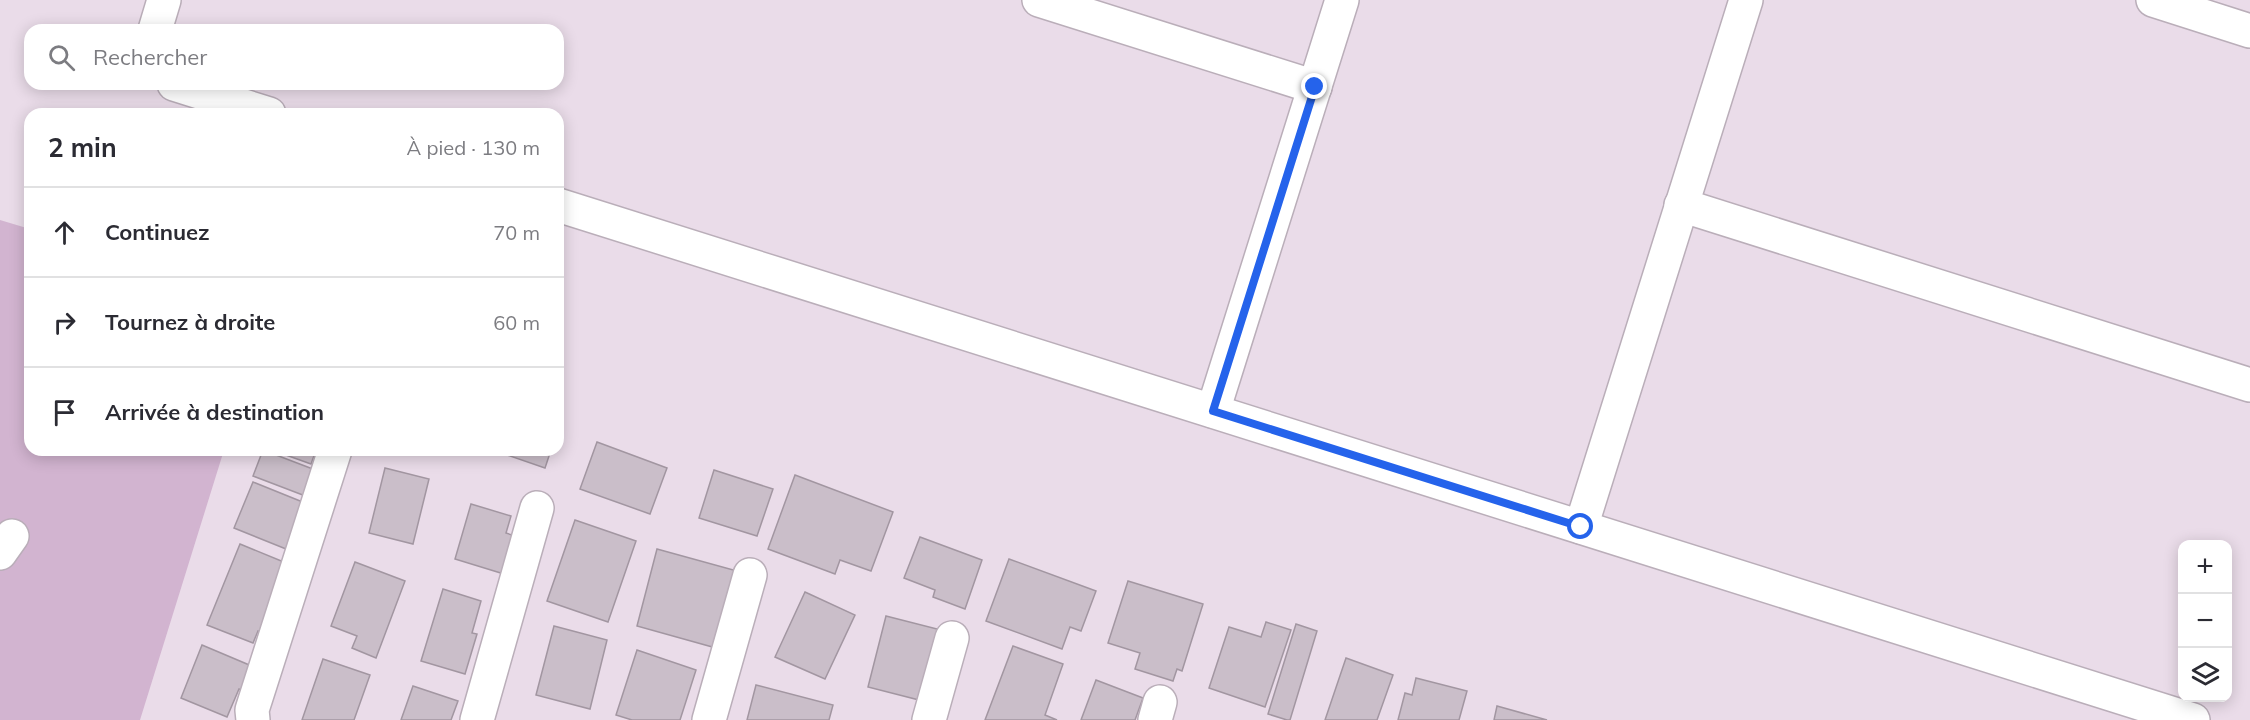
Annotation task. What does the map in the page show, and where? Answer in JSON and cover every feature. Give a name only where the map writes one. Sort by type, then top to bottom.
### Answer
[{"type":"street","points":[[157,24],[164,0]]},
{"type":"street","points":[[1040,0],[1315,87]]},
{"type":"street","points":[[1213,411],[1342,0]]},
{"type":"street","points":[[1581,527],[1746,0]]},
{"type":"street","points":[[2153,0],[2250,31]]},
{"type":"street","points":[[193,90],[250,108]]},
{"type":"street","points":[[1681,206],[2250,385]]},
{"type":"street","points":[[564,207],[2193,720]]},
{"type":"street","points":[[253,720],[252,710],[333,456]]},
{"type":"street","points":[[477,720],[537,508]]},
{"type":"street","points":[[709,720],[750,575]]},
{"type":"street","points":[[928,720],[952,638]]},
{"type":"shaded area","points":[[0,220],[24,227],[24,456],[222,456],[140,720],[0,720]]},
{"type":"building","points":[[597,442],[667,468],[650,514],[580,489]]},
{"type":"building","points":[[261,456],[279,456],[318,471],[308,497],[253,476]]},
{"type":"building","points":[[289,456],[314,456],[311,464]]},
{"type":"building","points":[[510,456],[549,456],[545,468]]},
{"type":"building","points":[[385,468],[429,479],[413,544],[369,533]]},
{"type":"building","points":[[714,470],[773,489],[757,536],[699,518]]},
{"type":"building","points":[[795,475],[893,512],[871,571],[840,560],[835,574],[768,549]]},
{"type":"building","points":[[253,482],[310,505],[291,551],[234,528]]},
{"type":"building","points":[[471,504],[511,516],[506,533],[515,536],[504,574],[455,559]]},
{"type":"building","points":[[575,520],[636,541],[608,622],[547,601]]},
{"type":"building","points":[[920,537],[982,560],[965,609],[933,597],[935,590],[904,578]]},
{"type":"building","points":[[240,544],[291,565],[263,633],[258,631],[253,643],[207,625]]},
{"type":"building","points":[[657,549],[737,571],[716,648],[637,626]]},
{"type":"building","points":[[1009,559],[1096,591],[1081,631],[1070,627],[1062,649],[986,621]]},
{"type":"building","points":[[355,562],[405,581],[376,658],[352,648],[357,636],[331,626]]},
{"type":"building","points":[[1128,581],[1203,604],[1182,671],[1177,669],[1173,681],[1135,669],[1140,653],[1108,643]]},
{"type":"building","points":[[443,589],[481,601],[472,633],[477,634],[465,674],[421,661]]},
{"type":"building","points":[[805,592],[855,615],[825,679],[775,657]]},
{"type":"building","points":[[886,616],[941,630],[923,701],[868,687]]},
{"type":"building","points":[[1266,622],[1291,630],[1265,707],[1209,688],[1229,627],[1261,637]]},
{"type":"building","points":[[1296,624],[1317,631],[1290,720],[1287,720],[1268,714]]},
{"type":"building","points":[[554,626],[607,640],[590,709],[536,695]]},
{"type":"building","points":[[202,645],[254,667],[244,691],[239,689],[227,717],[181,698]]},
{"type":"building","points":[[1013,646],[1063,664],[1045,715],[1057,720],[985,720]]},
{"type":"building","points":[[637,650],[696,670],[680,720],[632,720],[616,715]]},
{"type":"building","points":[[1346,658],[1393,675],[1377,720],[1325,720]]},
{"type":"building","points":[[323,659],[370,675],[354,720],[302,720]]},
{"type":"building","points":[[1416,678],[1467,691],[1459,720],[1398,720],[1405,693],[1412,695]]},
{"type":"building","points":[[1096,680],[1143,698],[1135,720],[1081,720]]},
{"type":"building","points":[[756,685],[833,705],[829,720],[747,720]]},
{"type":"building","points":[[413,686],[458,701],[451,720],[401,720]]},
{"type":"building","points":[[1497,706],[1547,720],[1494,720]]},
{"type":"route","points":[[1315,87],[1213,411],[1581,527]]}]
